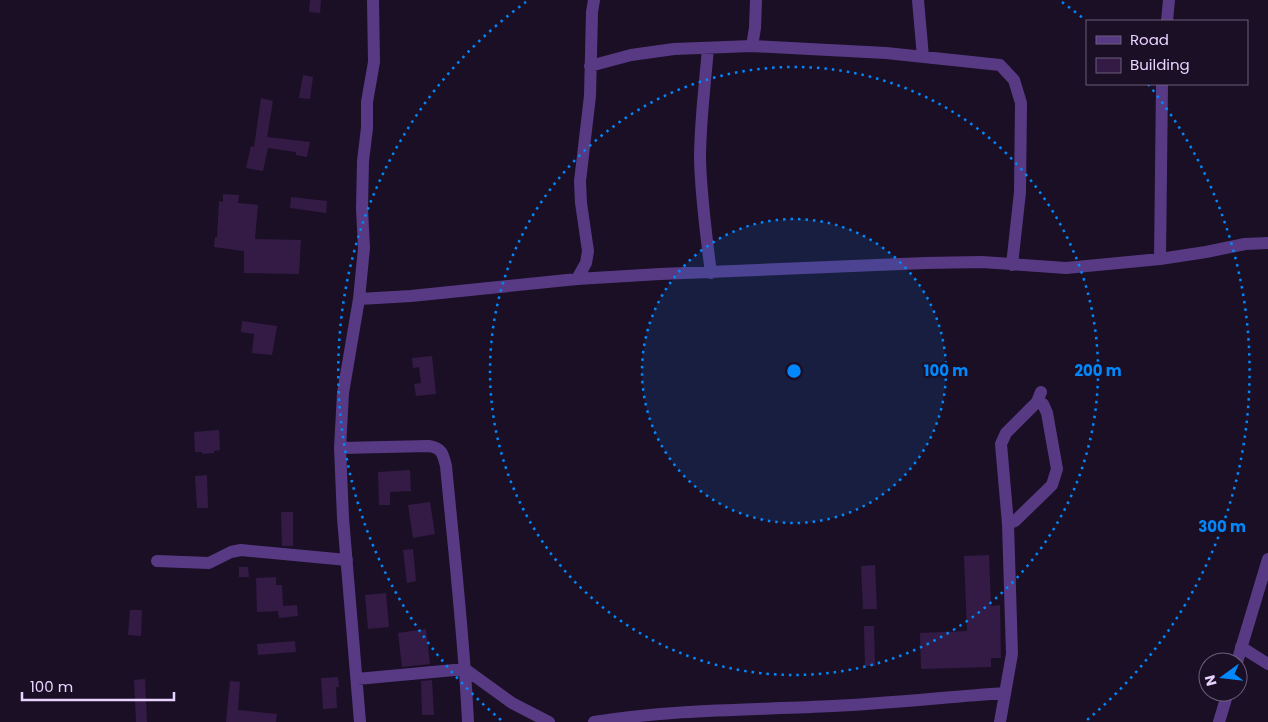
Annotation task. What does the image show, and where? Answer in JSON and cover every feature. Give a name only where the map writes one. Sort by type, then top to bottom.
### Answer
[{"type":"street","points":[[360,722],[340,448],[343,393],[359,298],[364,248],[362,209],[363,161],[367,128],[367,102],[374,62],[373,0]]},
{"type":"street","points":[[577,279],[586,263],[588,251],[580,203],[580,182],[587,128],[594,0]]},
{"type":"street","points":[[752,46],[756,0]]},
{"type":"street","points":[[918,0],[923,57]]},
{"type":"street","points":[[1167,20],[1169,0]]},
{"type":"street","points":[[590,66],[648,52],[752,46],[886,53],[1000,65],[1014,80],[1021,103],[1020,192],[1012,265]]},
{"type":"street","points":[[708,48],[700,132],[700,159],[702,204],[711,273]]},
{"type":"street","points":[[1160,259],[1162,85]]},
{"type":"street","points":[[359,298],[411,296],[577,279],[660,274],[982,262],[1066,268],[1160,259],[1245,244],[1268,244]]},
{"type":"street","points":[[1000,722],[1012,654],[1008,524],[1002,444],[1006,433],[1039,397],[1047,413],[1057,469],[1052,485],[1015,521],[1008,524]]},
{"type":"street","points":[[340,448],[429,446],[437,447],[442,451],[446,466],[465,669],[468,722]]},
{"type":"street","points":[[157,562],[210,563],[231,552],[241,550],[347,560]]},
{"type":"street","points":[[1240,652],[1268,559]]},
{"type":"street","points":[[1241,647],[1268,664]]},
{"type":"street","points":[[357,679],[465,669],[512,703],[548,722]]},
{"type":"street","points":[[594,722],[624,717],[715,710],[834,706],[1004,693]]},
{"type":"street","points":[[1219,722],[1225,702]]},
{"type":"building","points":[[310,0],[321,0],[320,13],[309,12]]},
{"type":"building","points":[[303,75],[313,77],[310,99],[299,98]]},
{"type":"building","points":[[261,98],[273,101],[267,137],[310,142],[307,157],[296,155],[296,152],[268,148],[263,171],[246,168],[251,146],[254,147]]},
{"type":"building","points":[[223,194],[239,195],[238,203],[258,205],[255,239],[301,240],[299,274],[244,273],[244,251],[214,247],[215,237],[217,237],[219,201],[223,202]]},
{"type":"building","points":[[291,197],[327,201],[326,213],[290,208]]},
{"type":"building","points":[[242,321],[277,326],[272,355],[252,353],[254,334],[241,332]]},
{"type":"building","points":[[432,356],[436,394],[416,396],[414,384],[421,383],[419,367],[413,368],[412,358]]},
{"type":"building","points":[[219,430],[220,450],[214,451],[214,453],[202,454],[202,452],[195,452],[194,432]]},
{"type":"building","points":[[410,470],[411,491],[390,492],[390,505],[379,505],[378,472]]},
{"type":"building","points":[[207,475],[208,508],[197,508],[195,476]]},
{"type":"building","points":[[430,502],[435,534],[413,538],[408,505]]},
{"type":"building","points":[[281,512],[293,512],[293,546],[282,546]]},
{"type":"building","points":[[413,549],[416,581],[407,583],[403,550]]},
{"type":"building","points":[[989,555],[991,606],[1000,605],[1001,658],[991,658],[991,667],[921,669],[920,633],[967,631],[964,556]]},
{"type":"building","points":[[875,565],[877,609],[863,609],[861,566]]},
{"type":"building","points":[[239,567],[248,567],[249,577],[239,577]]},
{"type":"building","points":[[276,577],[276,585],[282,585],[283,606],[297,605],[298,616],[279,618],[278,611],[257,612],[256,578]]},
{"type":"building","points":[[386,593],[389,627],[368,629],[365,595]]},
{"type":"building","points":[[130,610],[142,610],[141,636],[128,635]]},
{"type":"building","points":[[864,626],[874,626],[875,666],[865,666]]},
{"type":"building","points":[[426,629],[430,664],[402,667],[398,633]]},
{"type":"building","points":[[295,641],[296,652],[258,655],[257,644]]},
{"type":"building","points":[[338,677],[339,687],[336,687],[337,708],[323,709],[321,678]]},
{"type":"building","points":[[145,679],[147,722],[136,722],[134,680]]},
{"type":"building","points":[[432,680],[434,715],[422,715],[421,681]]},
{"type":"building","points":[[230,681],[240,682],[238,710],[277,714],[276,722],[226,722]]}]
